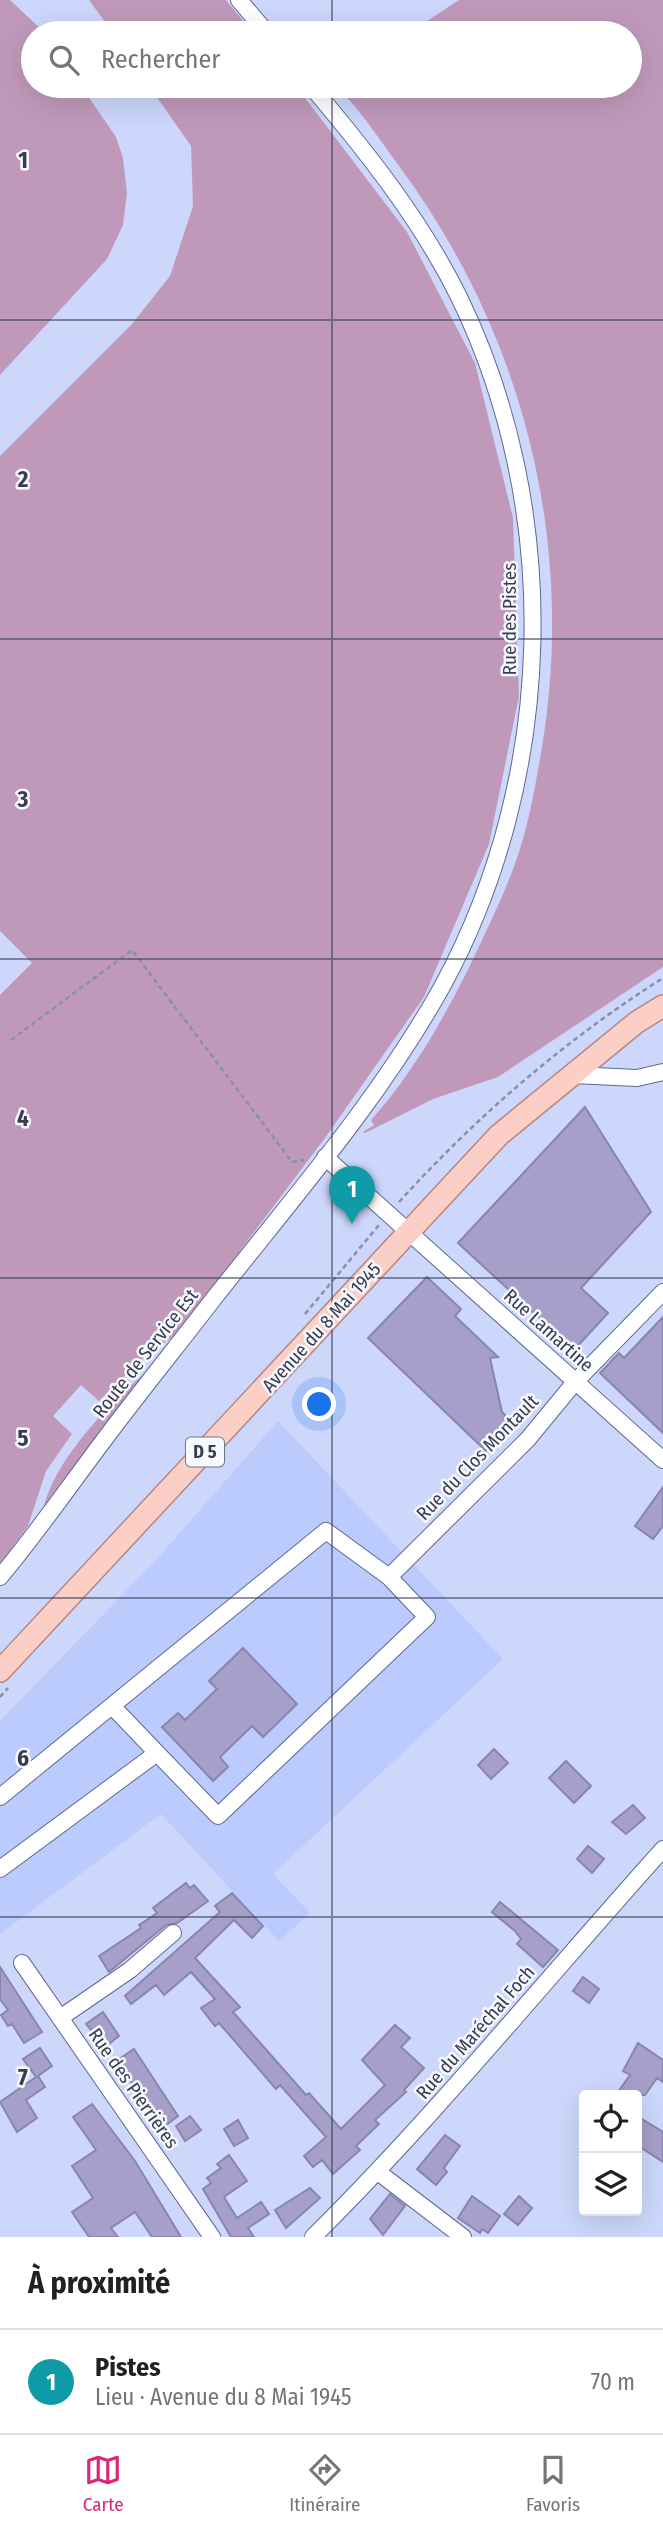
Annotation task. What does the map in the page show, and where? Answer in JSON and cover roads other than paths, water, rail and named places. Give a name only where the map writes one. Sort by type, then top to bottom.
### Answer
[{"type":"main road","name":"Avenue du 8 Mai 1945","points":[[0,1671],[499,1135],[637,1022],[663,1006]]},
{"type":"street","points":[[239,0],[257,21]]},
{"type":"street","name":"Rue des Pistes","points":[[321,98],[363,147],[430,245],[475,335],[506,423],[517,471],[532,568],[533,623],[526,732],[510,813],[479,909],[442,986],[401,1053],[324,1157]]},
{"type":"street","points":[[573,1075],[637,1078],[663,1072]]},
{"type":"street","name":"Rue Lamartine","points":[[324,1157],[663,1460]]},
{"type":"street","name":"Route de Service Est","points":[[0,1577],[324,1157]]},
{"type":"street","name":"Rue du Clos Montault","points":[[389,1577],[528,1439],[575,1382],[663,1292]]},
{"type":"street","points":[[0,1797],[326,1531],[389,1577],[427,1618],[218,1816],[113,1707]]},
{"type":"street","points":[[0,1869],[158,1753]]},
{"type":"street","name":"Rue du Maréchal Foch","points":[[313,2237],[378,2172],[475,2066],[663,1849]]},
{"type":"street","points":[[60,2018],[130,1970],[173,1933]]},
{"type":"street","name":"Rue des Pierrières","points":[[23,1963],[212,2237]]},
{"type":"street","points":[[378,2172],[463,2237]]},
{"type":"place","name":"Pistes","points":[[352,1224]]}]
